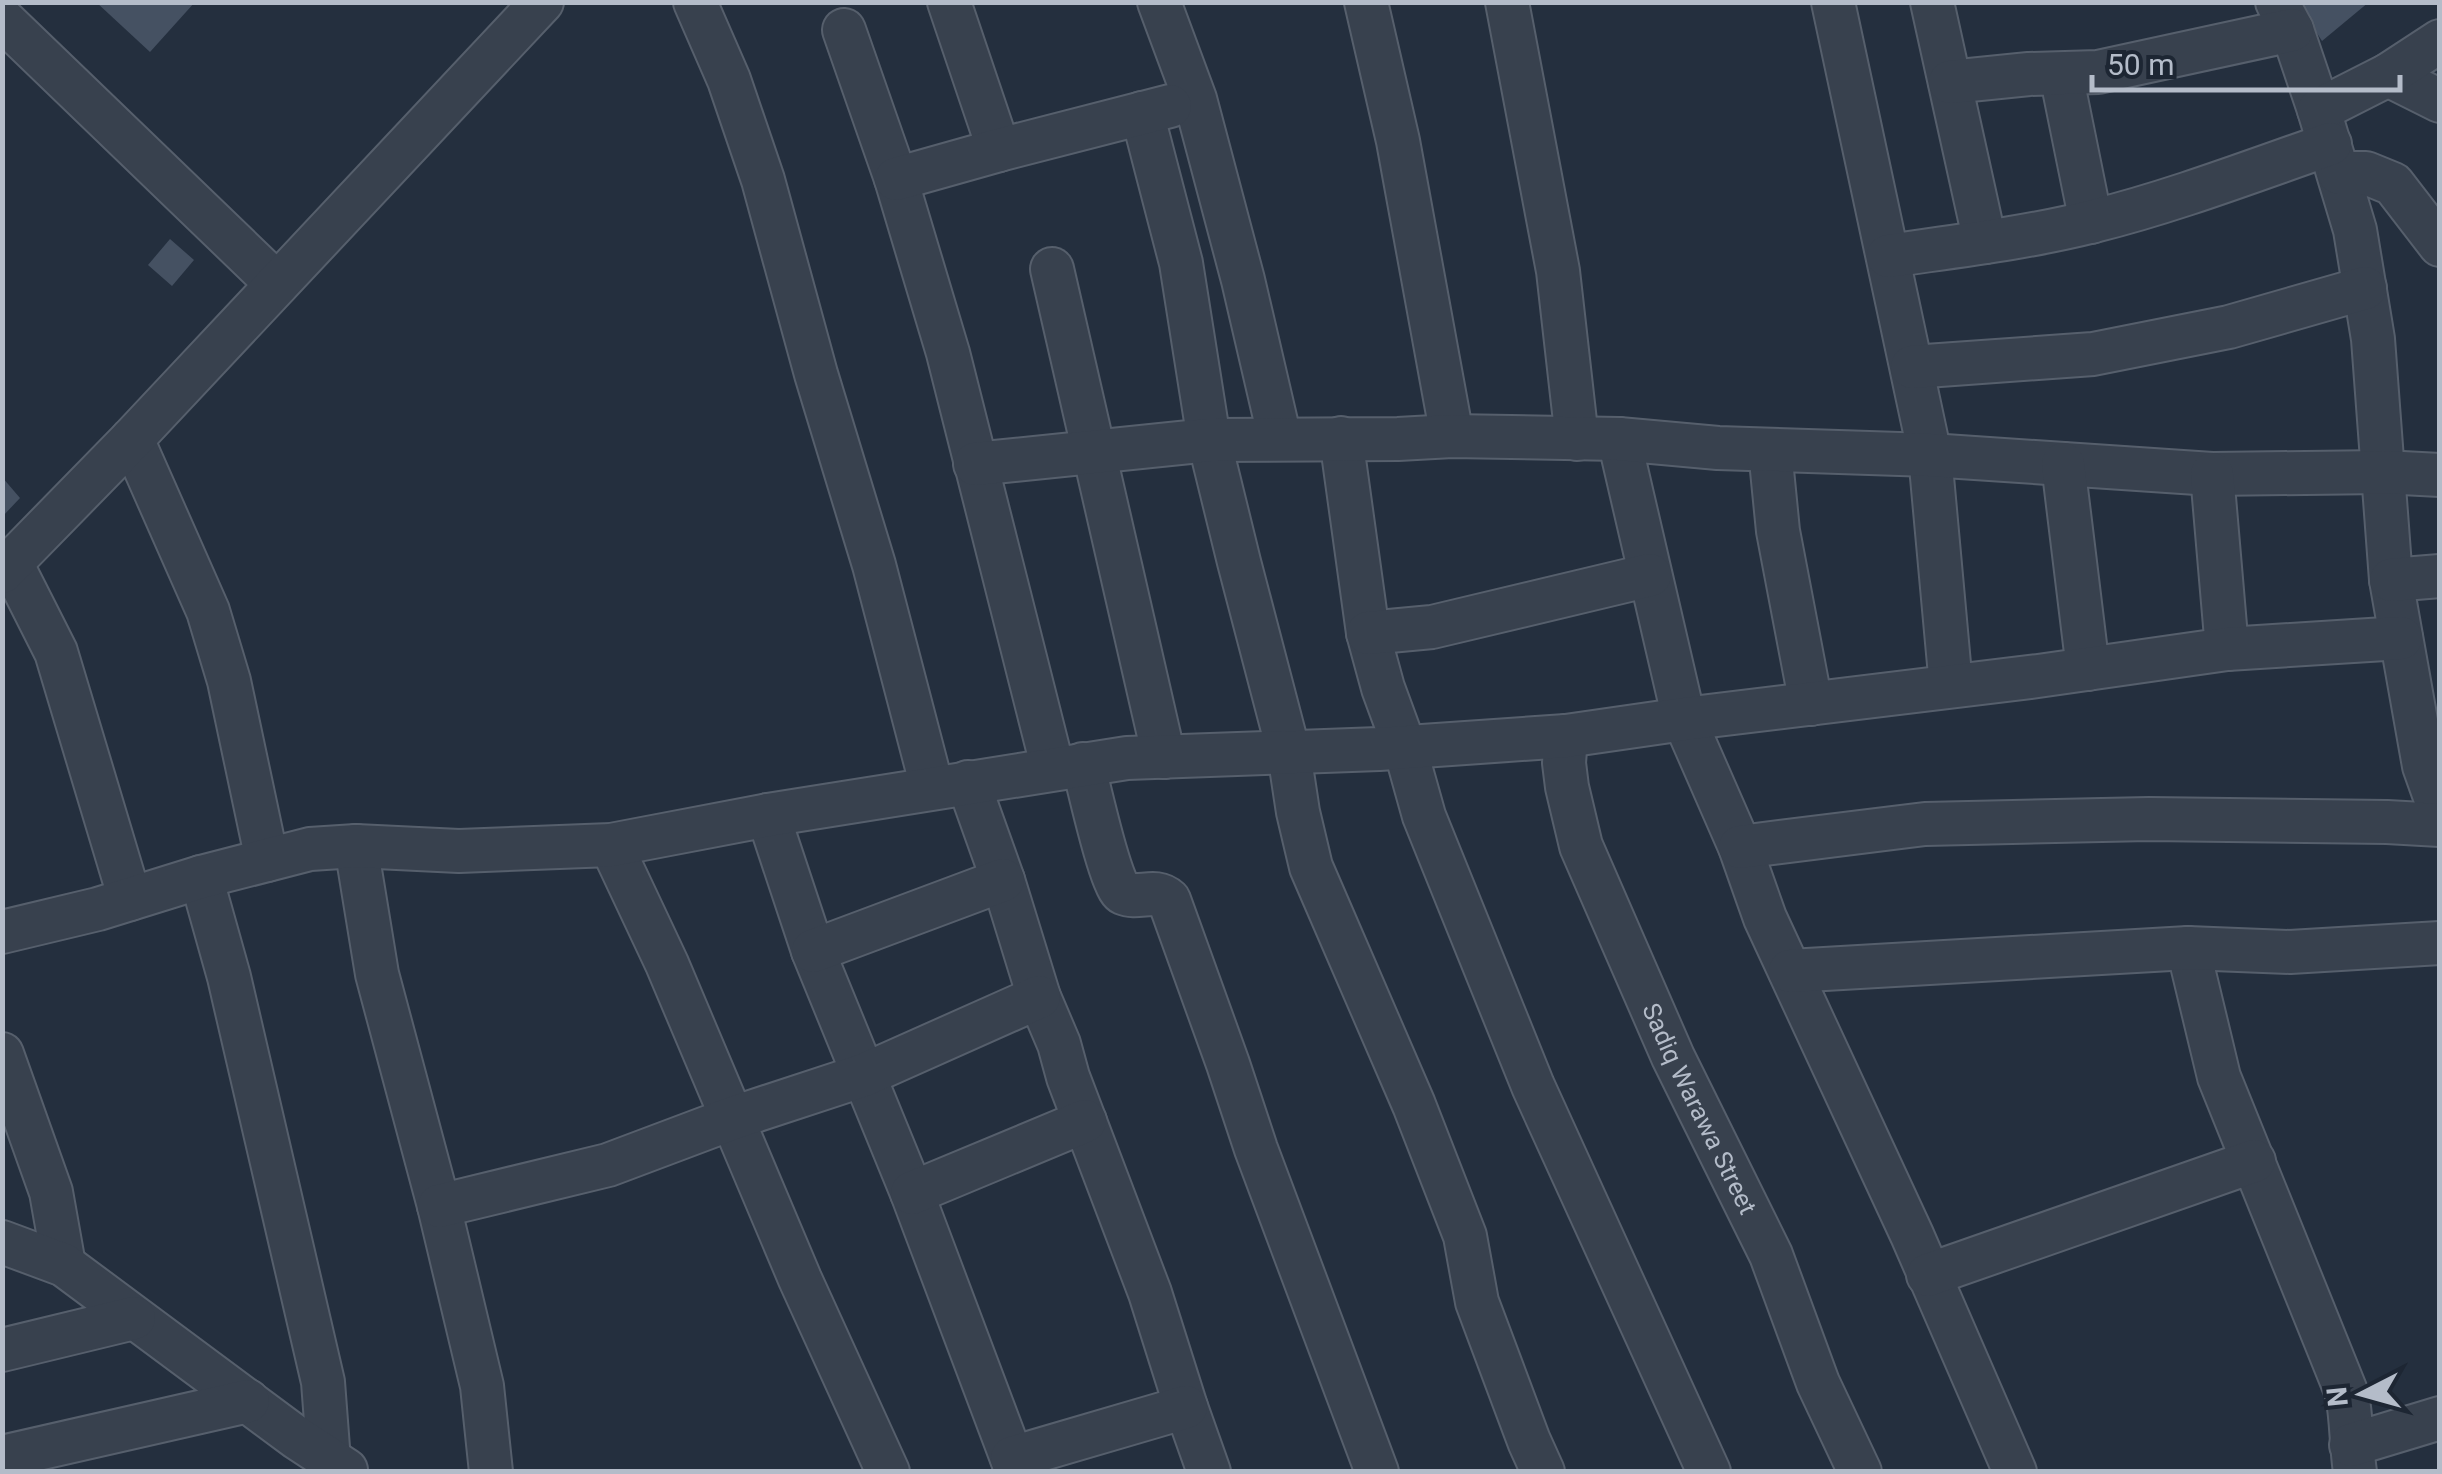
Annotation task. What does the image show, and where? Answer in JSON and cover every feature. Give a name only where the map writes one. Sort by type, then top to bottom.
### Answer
[{"type":"street","points":[[130,899],[56,652],[7,567],[542,2]]},
{"type":"street","points":[[695,2],[729,80],[763,180],[874,565],[950,785],[1003,880],[1039,997],[1150,1293],[1209,1472]]},
{"type":"street","points":[[949,2],[999,150]]},
{"type":"street","points":[[1158,2],[1195,99],[1280,439]]},
{"type":"street","points":[[1366,2],[1398,141],[1452,436]]},
{"type":"street","points":[[1507,2],[1558,272],[1598,439],[1650,575],[1684,718],[1766,918],[2016,1472]]},
{"type":"street","points":[[1832,2],[1930,456],[1950,686]]},
{"type":"street","points":[[1932,2],[1985,242]]},
{"type":"street","points":[[1950,82],[2098,72],[2284,16],[2329,142],[2355,230],[2373,339],[2391,580],[2430,744],[2424,766],[2440,811]]},
{"type":"street","points":[[2,19],[277,284]]},
{"type":"street","points":[[844,30],[896,179],[948,353],[975,464],[1068,766],[1119,890],[1124,894],[1158,893],[1169,900],[1256,1149],[1377,1472]]},
{"type":"street","points":[[1888,256],[1985,242],[2153,206],[2329,142],[2388,75],[2440,41]]},
{"type":"street","points":[[2061,74],[2091,222]]},
{"type":"street","points":[[2388,75],[2440,100]]},
{"type":"street","points":[[896,179],[1195,99]]},
{"type":"street","points":[[1142,113],[1181,262],[1209,440],[1290,752],[1311,867],[1414,1105],[1465,1236],[1477,1302],[1542,1472]]},
{"type":"street","points":[[2329,142],[2366,173],[2393,184],[2440,246]]},
{"type":"street","points":[[1052,269],[1164,757]]},
{"type":"street","points":[[1912,367],[2093,354],[2229,327],[2364,288]]},
{"type":"street","points":[[975,464],[1209,440],[1452,436],[1598,439],[2212,474],[2382,472],[2440,476]]},
{"type":"street","points":[[1341,438],[1368,633],[1424,816],[1533,1086],[1710,1472]]},
{"type":"street","points":[[132,439],[208,612],[229,681],[267,860]]},
{"type":"street","points":[[1770,450],[1778,532],[1811,704]]},
{"type":"street","points":[[2063,464],[2088,669]]},
{"type":"street","points":[[2212,474],[2227,650]]},
{"type":"street","points":[[1368,633],[1432,627],[1650,575]]},
{"type":"street","points":[[2391,580],[2440,576]]},
{"type":"street","points":[[2,932],[310,850],[356,846],[459,851],[611,845],[1068,766],[1164,757],[1404,748],[1566,736],[2227,650],[2402,638]]},
{"type":"street","name":"Sadiq Warawa Street","points":[[1566,736],[1564,763],[1581,846],[1673,1057],[1772,1255],[1818,1383],[1860,1472]]},
{"type":"street","points":[[768,815],[813,951],[912,1193],[1015,1465],[1186,1407]]},
{"type":"street","points":[[1740,848],[1925,824],[2149,819],[2440,825]]},
{"type":"street","points":[[611,845],[668,964],[800,1278],[888,1472]]},
{"type":"street","points":[[356,846],[377,974],[482,1386],[491,1472]]},
{"type":"street","points":[[201,877],[229,977],[323,1382],[318,1460]]},
{"type":"street","points":[[813,951],[1003,880]]},
{"type":"street","points":[[1790,971],[2188,948],[2290,952],[2440,943]]},
{"type":"street","points":[[2188,948],[2219,1077],[2347,1394],[2353,1458],[2440,1418]]},
{"type":"street","points":[[439,1206],[580,1174],[864,1075],[1039,997]]},
{"type":"street","points":[[2,1054],[51,1192],[64,1265]]},
{"type":"street","points":[[912,1193],[1085,1121]]},
{"type":"street","points":[[1928,1274],[2254,1161]]},
{"type":"street","points":[[2,1242],[64,1265],[248,1401],[318,1460]]},
{"type":"street","points":[[2,1350],[134,1318]]},
{"type":"street","points":[[2,1457],[248,1401]]},
{"type":"building","points":[[96,2],[195,2],[150,52]]},
{"type":"building","points":[[2297,2],[2369,2],[2322,41]]},
{"type":"building","points":[[170,239],[194,260],[172,286],[148,265]]},
{"type":"building","points":[[2,477],[20,498],[2,517]]}]
